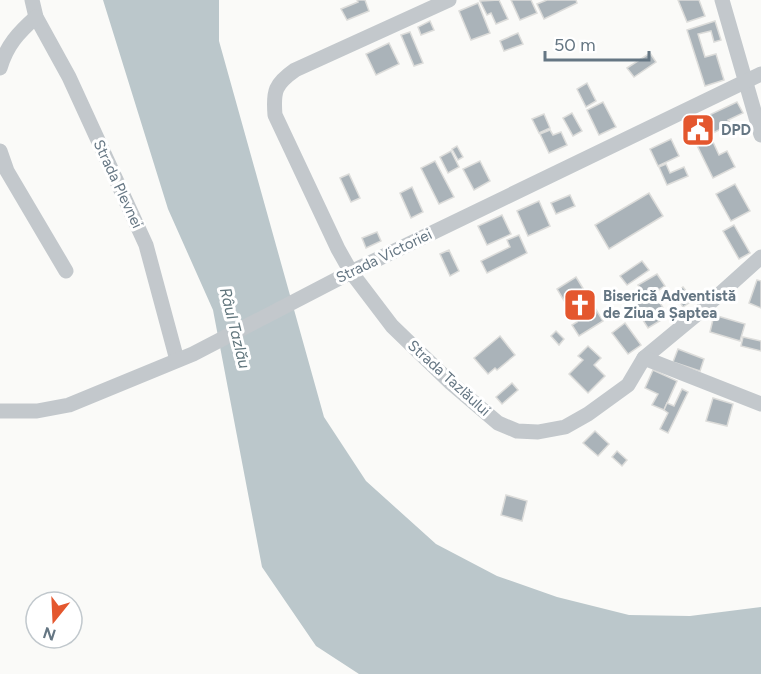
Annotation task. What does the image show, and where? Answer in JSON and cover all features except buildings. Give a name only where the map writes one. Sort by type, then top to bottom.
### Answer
[{"type":"street","name":"Strada Plevnei","points":[[32,0],[36,16],[69,77],[146,245],[177,360]]},
{"type":"street","name":"Strada Tazlăului","points":[[449,0],[295,70],[282,79],[273,95],[275,115],[351,272],[392,326],[451,384],[498,423],[517,431],[538,432],[565,427],[588,414],[628,385],[644,358],[761,257]]},
{"type":"street","points":[[722,0],[761,135]]},
{"type":"street","points":[[0,68],[5,51],[21,29],[36,16]]},
{"type":"street","name":"Strada Victoriei","points":[[0,411],[37,411],[69,405],[193,354],[351,272],[761,74]]},
{"type":"street","points":[[0,151],[8,171],[66,271]]},
{"type":"street","points":[[644,358],[761,404]]},
{"type":"water","name":"Râul Tazlău","points":[[103,0],[219,0],[219,41],[324,417],[366,481],[436,544],[497,576],[557,597],[629,615],[690,616],[761,607],[761,674],[359,674],[316,646],[262,567],[213,310],[168,209]]},
{"type":"place","name":"DPD","points":[[698,130]]},
{"type":"place","name":"Biserică Adventistă de Ziua a Șaptea","points":[[580,305]]}]
